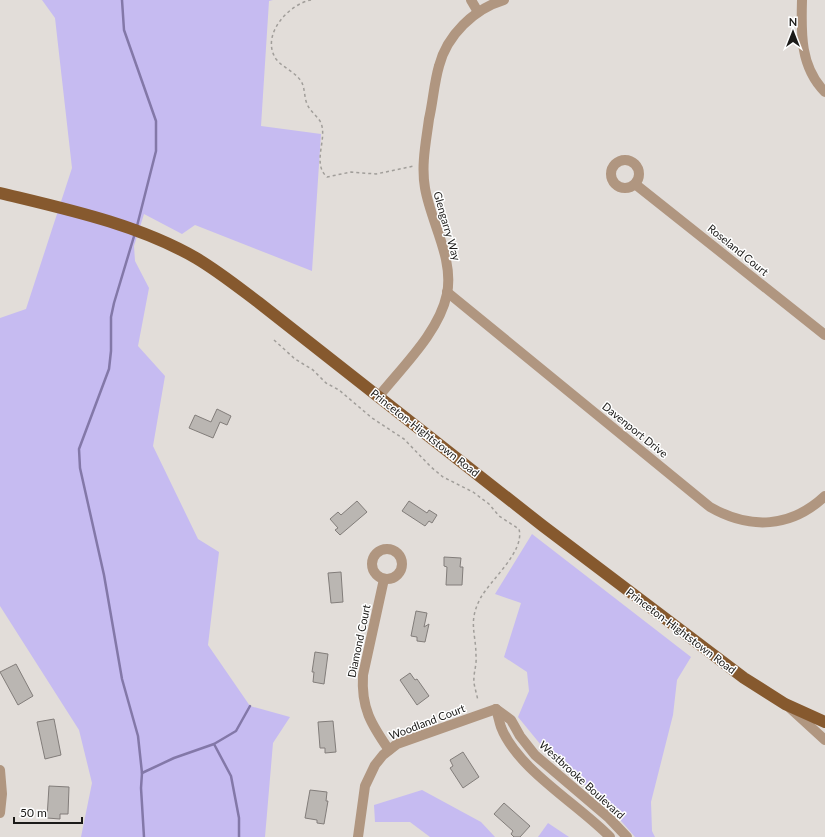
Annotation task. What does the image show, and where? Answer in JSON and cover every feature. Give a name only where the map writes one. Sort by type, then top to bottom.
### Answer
[{"type":"main road","name":"Princeton-Hightstown Road","points":[[0,194],[123,226],[180,250],[214,270],[379,396],[529,515],[744,678],[785,704],[825,722]]},
{"type":"street","points":[[471,0],[478,12]]},
{"type":"street","name":"Glengarry Way","points":[[379,396],[431,332],[444,308],[447,292],[447,265],[424,186],[424,154],[441,58],[456,33],[478,12],[504,0]]},
{"type":"street","points":[[802,0],[801,35],[803,50],[814,78],[825,92]]},
{"type":"street","name":"Roseland Court","points":[[635,184],[825,335]]},
{"type":"street","name":"Davenport Drive","points":[[447,292],[710,507],[723,515],[752,523],[780,521],[806,510],[825,496]]},
{"type":"street","name":"Diamond Court","points":[[384,579],[363,675],[362,689],[368,715],[374,728],[390,750]]},
{"type":"street","points":[[785,704],[825,740]]},
{"type":"street","name":"Woodland Court","points":[[358,837],[365,786],[375,765],[390,750],[397,744],[496,709]]},
{"type":"street","name":"Westbrooke Boulevard","points":[[496,709],[504,733],[511,745],[528,766],[610,837]]},
{"type":"street","name":"Westbrooke Boulevard","points":[[496,709],[511,720],[520,736],[535,755],[609,818],[627,837]]},
{"type":"street","points":[[0,770],[2,794],[0,814]]},
{"type":"path","points":[[311,0],[300,2],[291,9],[275,29],[271,44],[273,52],[280,64],[300,79],[308,106],[320,122],[323,136],[321,159],[325,175],[327,177],[351,172],[376,174],[414,166]]},
{"type":"path","points":[[274,340],[295,359],[313,370],[326,383],[339,390],[372,418],[404,439],[431,467],[443,477],[473,492],[489,504],[499,516],[519,529],[519,540],[515,551],[480,598],[474,613],[472,632],[476,658],[474,678],[478,701]]},
{"type":"shaded area","points":[[42,0],[273,0],[269,1],[261,126],[321,134],[312,271],[195,225],[182,234],[144,214],[134,246],[135,261],[149,288],[138,346],[165,376],[153,446],[198,539],[219,552],[208,645],[250,706],[290,717],[273,743],[265,837],[81,837],[92,783],[79,730],[0,606],[0,318],[26,309],[72,168],[55,18]]},
{"type":"shaded area","points":[[532,534],[691,657],[677,680],[673,715],[651,802],[652,831],[655,837],[635,837],[602,799],[550,756],[518,717],[529,691],[527,672],[504,657],[521,603],[495,594]]},
{"type":"shaded area","points":[[422,790],[481,822],[495,837],[430,837],[410,822],[375,822],[374,805]]},
{"type":"shaded area","points":[[548,823],[569,837],[538,837]]},
{"type":"building","points":[[217,409],[231,416],[227,425],[220,422],[213,438],[189,428],[195,415],[211,422]]},
{"type":"building","points":[[357,501],[367,512],[340,535],[335,530],[338,528],[330,519],[338,512],[341,515]]},
{"type":"building","points":[[409,501],[427,513],[429,510],[437,515],[432,523],[429,521],[425,526],[402,511]]},
{"type":"building","points":[[444,557],[461,558],[460,567],[463,567],[462,585],[446,585],[447,567],[444,566]]},
{"type":"building","points":[[341,572],[343,602],[331,603],[328,573]]},
{"type":"building","points":[[416,611],[427,613],[424,627],[429,624],[425,642],[417,641],[417,637],[411,636]]},
{"type":"building","points":[[315,652],[328,654],[324,684],[313,682],[314,672],[312,672]]},
{"type":"building","points":[[16,664],[33,696],[18,705],[0,672]]},
{"type":"building","points":[[410,673],[415,680],[417,679],[429,696],[417,705],[400,680]]},
{"type":"building","points":[[54,719],[61,755],[45,759],[37,722]]},
{"type":"building","points":[[333,721],[336,752],[325,753],[325,748],[320,748],[318,722]]},
{"type":"building","points":[[463,752],[479,777],[463,788],[450,768],[453,766],[450,760]]},
{"type":"building","points":[[49,786],[69,787],[68,814],[60,814],[60,819],[47,818]]},
{"type":"building","points":[[310,790],[327,792],[326,801],[328,801],[324,824],[317,823],[317,820],[305,818]]},
{"type":"building","points":[[504,803],[530,826],[520,837],[514,837],[511,834],[513,831],[494,814]]},
{"type":"waterway","points":[[122,0],[124,30],[156,121],[156,151],[137,226]]},
{"type":"waterway","points":[[135,233],[111,317],[111,351],[109,369],[79,449],[80,468],[104,575],[122,679],[138,736],[142,773],[141,788],[144,837]]},
{"type":"waterway","points":[[142,773],[174,758],[214,744],[236,731],[250,706]]},
{"type":"waterway","points":[[214,744],[231,776],[239,818],[239,837]]}]
